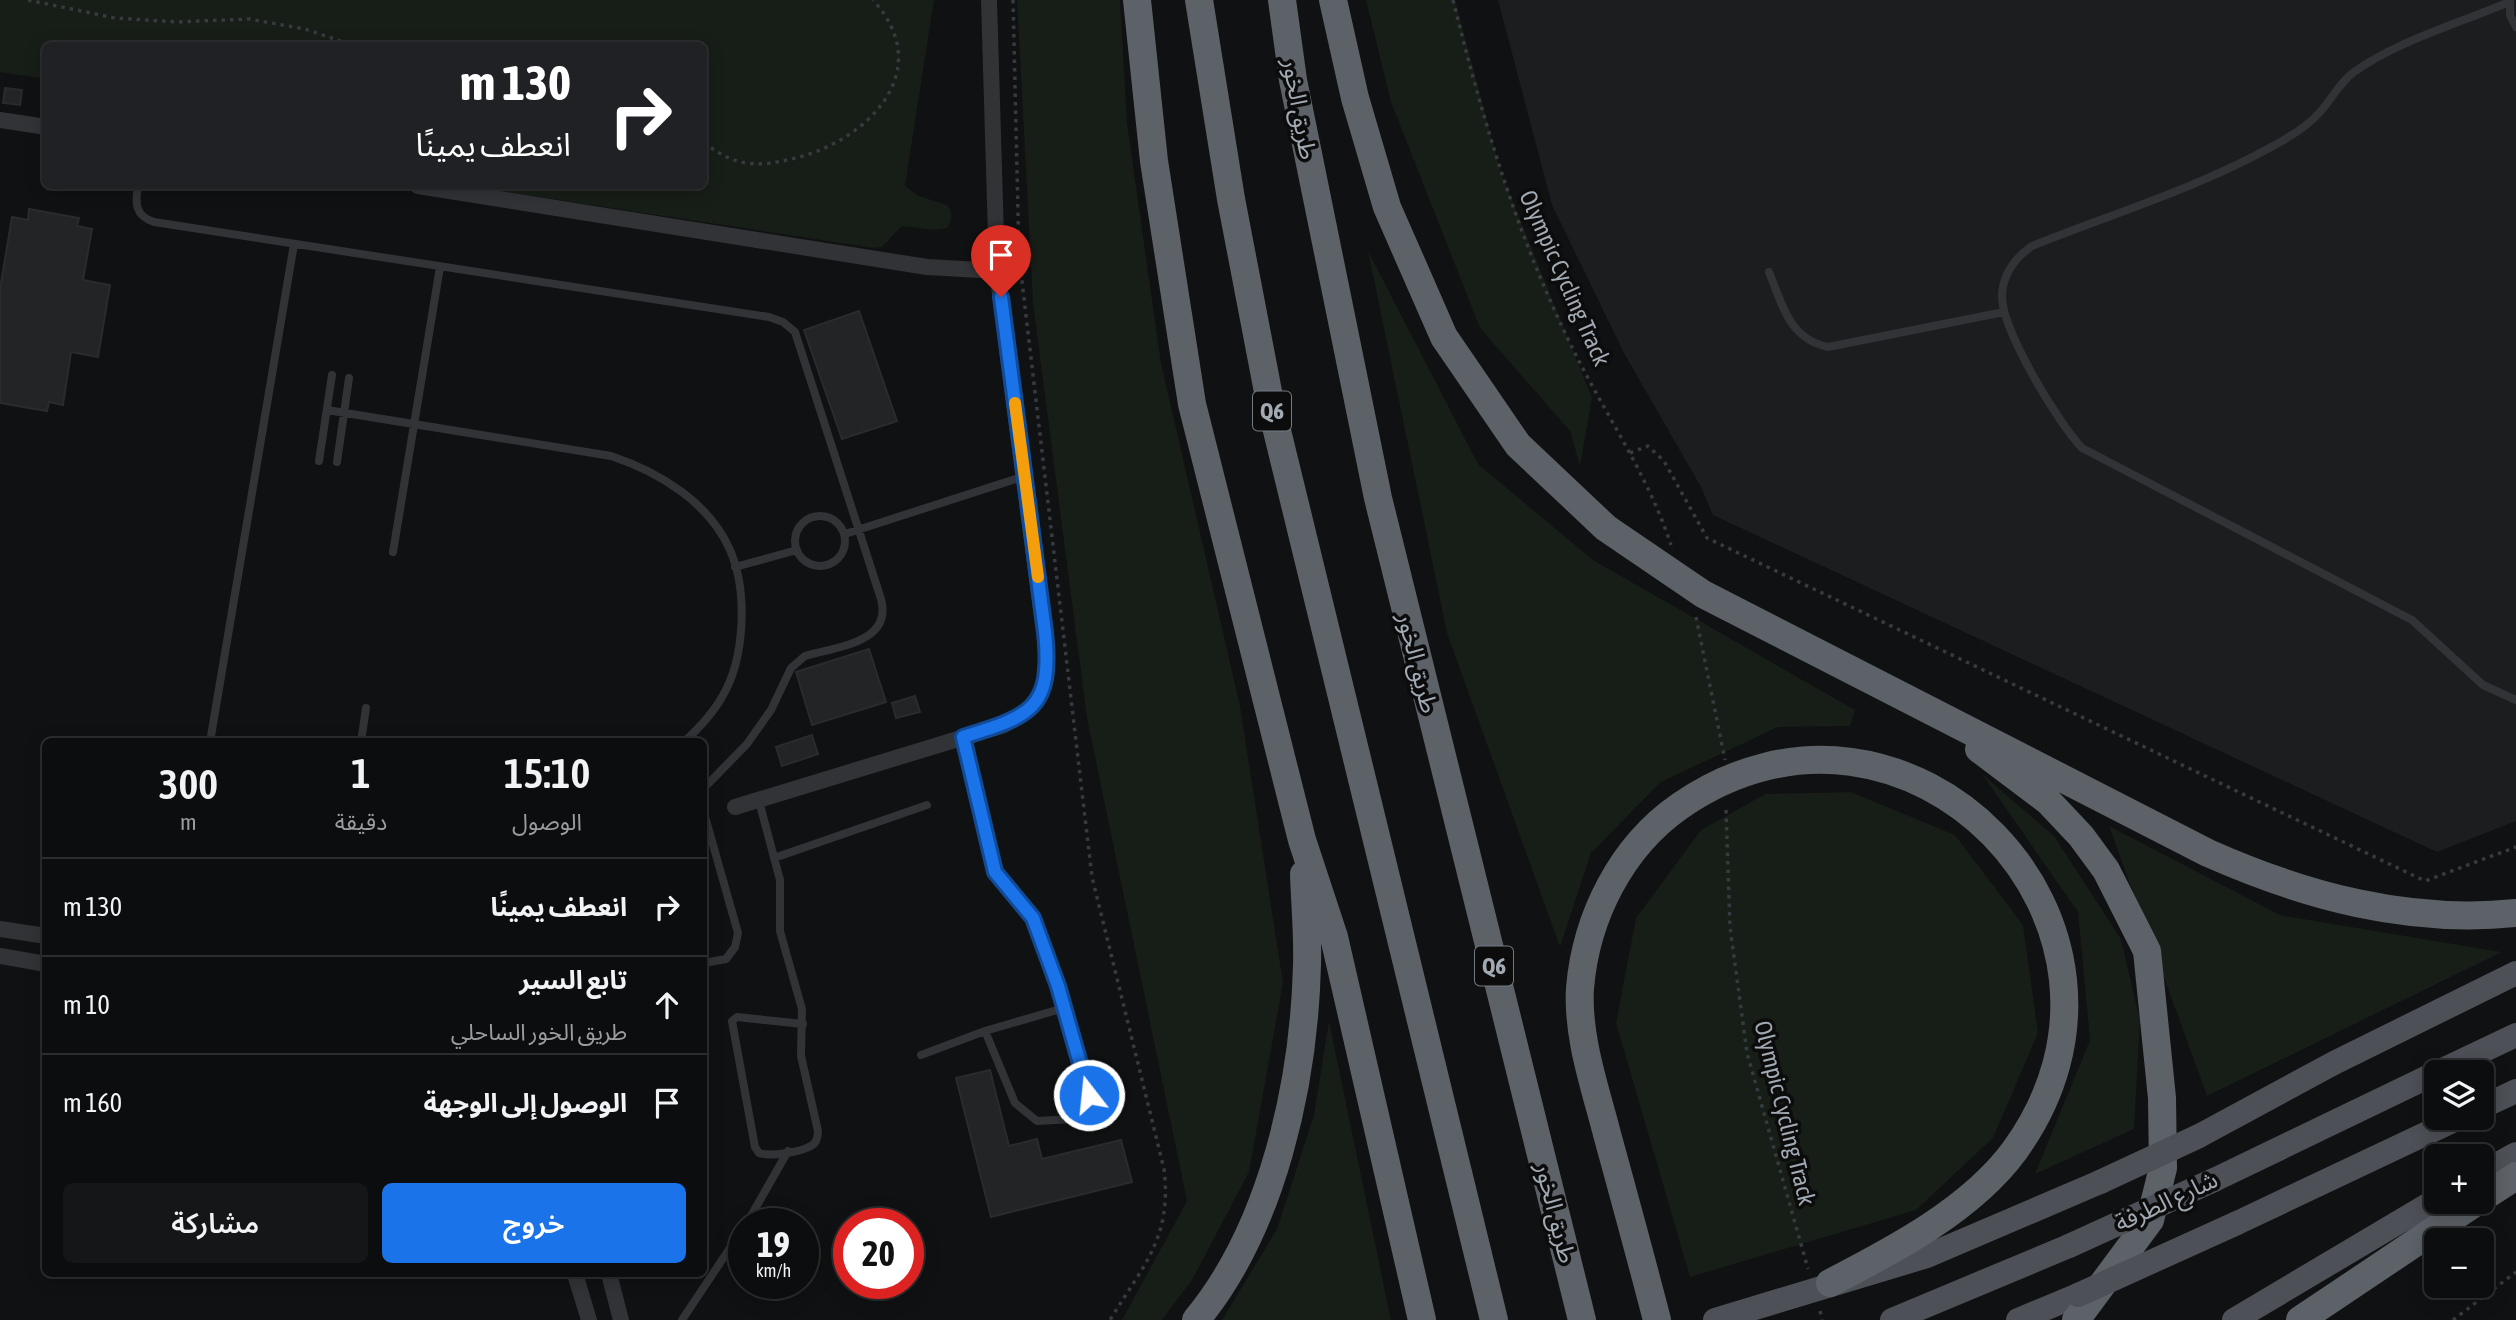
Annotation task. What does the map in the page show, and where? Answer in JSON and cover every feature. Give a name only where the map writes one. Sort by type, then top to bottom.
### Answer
[{"type":"highway","points":[[1137,0],[1154,161],[1192,404],[1303,840],[1334,937],[1422,1320]]},
{"type":"highway","name":"Q6","points":[[1199,0],[1231,199],[1270,402],[1494,1320]]},
{"type":"highway","name":"طريق الخور","points":[[1282,0],[1293,80],[1378,498],[1582,1320]]},
{"type":"highway","points":[[1333,0],[1355,98],[1387,207],[1444,337],[1518,446],[1606,528],[1703,594],[2053,771],[2208,853],[2262,877],[2318,895],[2369,907],[2476,915],[2516,913]]},
{"type":"highway","points":[[1901,696],[1988,755],[2048,801],[2081,836],[2106,870],[2147,951],[2162,1098],[2163,1168],[2150,1220],[2077,1308]]},
{"type":"highway","points":[[1657,1320],[1586,1054],[1580,990],[1590,928],[1617,870],[1658,821],[1711,785],[1768,765],[1828,760],[1888,769],[1943,793],[1991,829],[2028,876],[2053,930],[2065,987],[2062,1046],[2045,1102],[2014,1152],[1965,1201],[1909,1242],[1820,1279]]},
{"type":"highway","points":[[1196,1320],[1213,1300],[1260,1212],[1289,1116],[1301,1040],[1307,965],[1303,840]]},
{"type":"highway","points":[[2494,1190],[2516,1176]]},
{"type":"highway","points":[[2300,1320],[2458,1214]]},
{"type":"main road","points":[[1715,1320],[1820,1279],[1927,1256],[2100,1182],[2199,1136],[2334,1063],[2516,973]]},
{"type":"main road","name":"شارع الطرفة","points":[[2463,1060],[2516,1035]]},
{"type":"main road","name":"شارع الطرفة","points":[[1892,1320],[2069,1246],[2424,1079]]},
{"type":"main road","points":[[2494,1101],[2516,1091]]},
{"type":"main road","name":"شارع الطرفة","points":[[2018,1320],[2077,1308],[2237,1223],[2434,1130]]},
{"type":"main road","points":[[2494,1166],[2516,1154]]},
{"type":"main road","points":[[2234,1320],[2424,1207]]},
{"type":"street","points":[[735,807],[1004,725],[1028,711],[1040,698],[1046,680],[1048,659],[997,271],[989,0]]},
{"type":"street","points":[[0,120],[42,126]]},
{"type":"street","points":[[437,189],[927,267],[997,271]]},
{"type":"street","points":[[0,929],[42,935]]},
{"type":"street","points":[[0,956],[42,963]]},
{"type":"street","points":[[576,1277],[589,1320]]},
{"type":"street","points":[[610,1277],[621,1320]]},
{"type":"lane","points":[[2516,27],[2510,15],[2509,1],[2385,55],[2354,72],[2336,89],[2320,112],[2299,131],[2270,148],[2210,176],[2032,246],[2020,255],[2007,274],[2002,296],[2004,312],[2052,410],[2065,430],[2082,448],[2398,612],[2431,635],[2483,685],[2516,700]]},
{"type":"lane","points":[[138,189],[137,209],[148,220],[783,322],[798,338],[883,606],[878,628],[865,639],[805,656],[797,661],[754,735],[707,785]]},
{"type":"lane","points":[[211,738],[294,244]]},
{"type":"lane","points":[[393,552],[440,267]]},
{"type":"lane","points":[[1769,272],[1792,326],[1808,340],[1828,346],[2004,312]]},
{"type":"lane","points":[[319,461],[332,375]]},
{"type":"lane","points":[[337,462],[349,378]]},
{"type":"lane","points":[[327,410],[611,456],[633,463],[673,485],[705,514],[730,550],[735,567],[740,626],[732,673],[724,695],[712,713],[688,738]]},
{"type":"lane","points":[[845,534],[1025,476]]},
{"type":"lane","points":[[815,516],[832,518],[845,534],[840,556],[825,565],[808,563],[797,550],[796,533],[807,519],[815,516]]},
{"type":"lane","points":[[735,567],[797,550]]},
{"type":"lane","points":[[362,738],[366,708]]},
{"type":"lane","points":[[963,737],[995,872],[1033,918],[1064,1008],[1089,1095],[1074,1119],[1037,1121],[1015,1103],[985,1031]]},
{"type":"lane","points":[[759,801],[782,896],[780,931],[803,1024],[801,1056],[818,1139],[812,1146],[766,1155],[759,1153],[755,1147],[731,1027],[737,1017],[803,1024]]},
{"type":"lane","points":[[774,858],[927,805]]},
{"type":"lane","points":[[707,824],[738,933],[734,947],[726,959],[707,962]]},
{"type":"lane","points":[[921,1055],[985,1031],[1064,1008]]},
{"type":"lane","points":[[755,1208],[788,1151]]},
{"type":"lane","points":[[682,1320],[728,1251]]},
{"type":"path","points":[[29,0],[115,18],[177,22],[249,19],[305,29],[343,42]]},
{"type":"path","points":[[707,145],[738,161],[774,163],[832,146],[864,126],[886,102],[897,70],[895,32],[873,0]]},
{"type":"path","points":[[1013,0],[1019,256],[1091,877],[1164,1168],[1167,1199],[1165,1221],[1157,1242],[1110,1320]]},
{"type":"path","name":"Olympic Cycling Track","points":[[1453,0],[1476,94],[1511,203],[1569,341],[1660,510],[1671,546]]},
{"type":"path","points":[[1630,453],[1648,446],[1664,461],[1707,538],[2425,881],[2516,846]]},
{"type":"path","points":[[1693,608],[1725,761]]},
{"type":"path","name":"Olympic Cycling Track","points":[[1726,804],[1730,927],[1747,1053],[1820,1279]]},
{"type":"path","points":[[2453,1320],[2516,1272]]},
{"type":"shaded area","points":[[0,0],[934,0],[905,186],[919,196],[947,205],[951,219],[947,228],[934,230],[902,226],[882,247],[874,248],[487,189],[707,189],[707,42],[42,42],[42,79],[0,72]]},
{"type":"shaded area","points":[[1017,0],[1120,0],[1127,123],[1161,363],[1240,706],[1283,983],[1249,1172],[1192,1280],[1162,1320],[1122,1320],[1187,1201],[1087,718],[1033,303]]},
{"type":"shaded area","points":[[1366,0],[1455,0],[1500,170],[1592,398],[1580,466],[1570,431],[1480,328],[1391,102]]},
{"type":"shaded area","points":[[1498,0],[2516,0],[2516,821],[2437,852],[1713,515],[1701,487],[1624,353],[1552,205]]},
{"type":"shaded area","points":[[1368,251],[1478,464],[1593,560],[1855,710],[1850,726],[1778,727],[1661,782],[1591,853],[1560,947],[1447,633]]},
{"type":"shaded area","points":[[1982,774],[2054,836],[2121,939],[2140,1021],[2134,1129],[2035,1174],[2090,1040],[2078,912]]},
{"type":"shaded area","points":[[1851,792],[1955,835],[2023,925],[2038,1033],[1993,1138],[1916,1210],[1690,1277],[1616,1023],[1636,918],[1701,830],[1765,794]]},
{"type":"shaded area","points":[[2109,826],[2280,915],[2502,952],[2207,1096]]},
{"type":"shaded area","points":[[1329,1021],[1391,1320],[1222,1320],[1277,1229],[1314,1115]]},
{"type":"building","points":[[5,88],[22,90],[20,105],[3,103]]},
{"type":"building","points":[[29,209],[79,218],[77,226],[92,229],[83,280],[110,285],[98,357],[71,352],[63,405],[49,402],[47,411],[0,403],[0,289],[12,217],[28,220]]},
{"type":"building","points":[[859,311],[897,421],[842,439],[804,330]]},
{"type":"building","points":[[869,649],[886,702],[812,725],[796,672]]},
{"type":"building","points":[[915,696],[920,712],[896,718],[892,703]]},
{"type":"building","points":[[812,735],[818,754],[782,766],[776,747]]},
{"type":"building","points":[[990,1070],[1009,1146],[1037,1139],[1042,1159],[1121,1140],[1132,1182],[991,1217],[956,1078]]},
{"type":"slow traffic","points":[[1015,403],[1038,577]]},
{"type":"route","points":[[1001,297],[1048,659],[1046,680],[1040,698],[1028,711],[1004,725],[963,737],[995,872],[1033,918],[1058,986],[1089,1095]]}]
